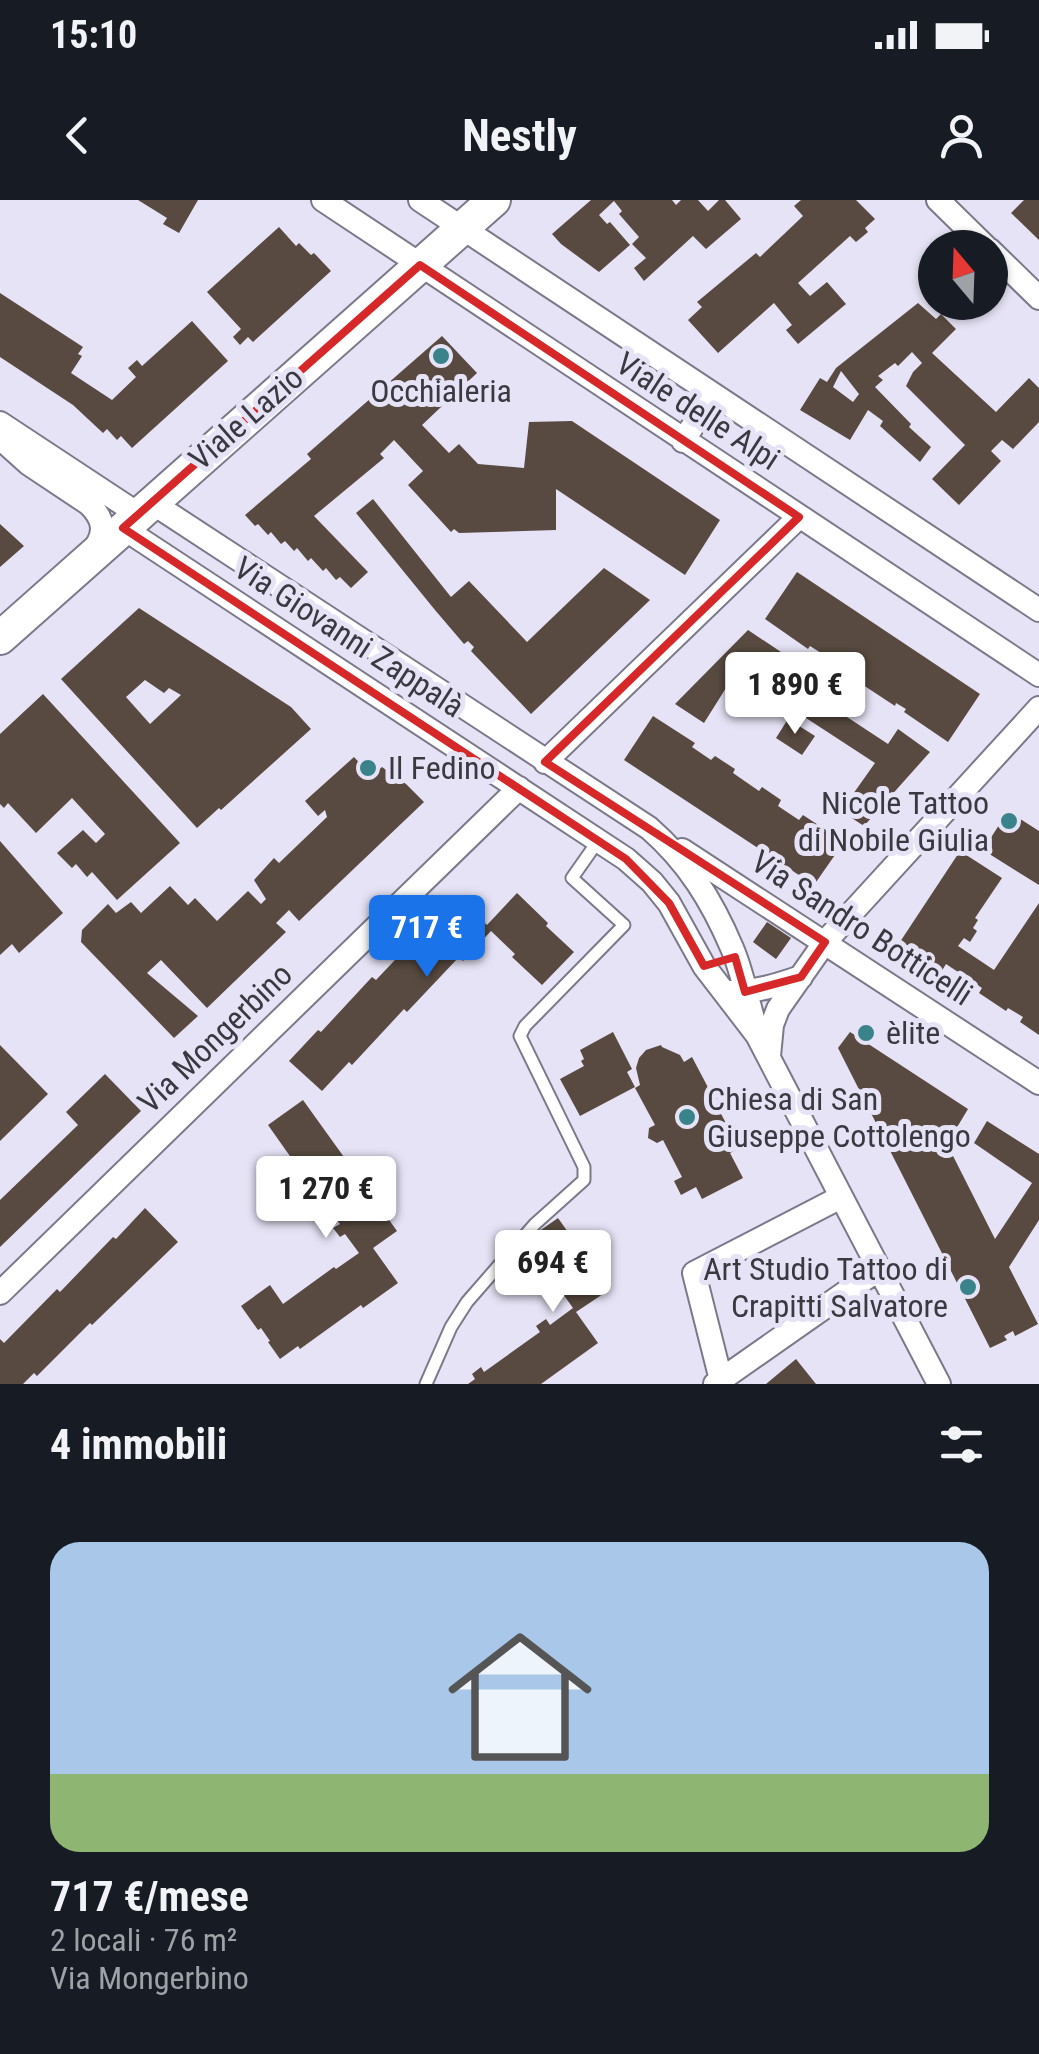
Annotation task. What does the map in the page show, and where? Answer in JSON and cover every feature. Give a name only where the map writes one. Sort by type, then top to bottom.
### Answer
[{"type":"street","name":"Viale delle Alpi","points":[[323,200],[1039,675]]},
{"type":"street","name":"Viale delle Alpi","points":[[420,200],[1039,610]]},
{"type":"street","name":"Viale Lazio","points":[[0,638],[494,200]]},
{"type":"street","points":[[938,200],[969,230]]},
{"type":"street","points":[[1008,268],[1039,298]]},
{"type":"street","points":[[683,440],[713,395]]},
{"type":"street","points":[[0,423],[138,514]]},
{"type":"street","points":[[0,438],[29,464],[97,512],[103,532],[86,561]]},
{"type":"street","name":"Via Giovanni Zappalà","points":[[138,514],[649,828],[682,860],[699,884],[733,950],[734,992]]},
{"type":"street","name":"Via Giovanni Zappalà","points":[[138,514],[519,788],[626,859],[652,882],[670,904],[704,966],[734,992],[940,1384]]},
{"type":"street","points":[[545,762],[799,516]]},
{"type":"street","points":[[769,1058],[772,1025],[778,1009],[825,942],[1039,708]]},
{"type":"street","name":"Via Mongerbino","points":[[0,1293],[519,788]]},
{"type":"street","name":"Via Sandro Botticelli","points":[[649,828],[1039,1083]]},
{"type":"street","points":[[704,966],[717,968],[729,960],[733,950]]},
{"type":"street","points":[[734,992],[770,988],[800,976]]},
{"type":"street","points":[[841,1196],[694,1273],[718,1382],[879,1269]]},
{"type":"lane","points":[[426,1384],[467,1302],[535,1224],[584,1180],[584,1166],[520,1036],[525,1026],[624,925],[572,878],[598,840]]},
{"type":"highlighted area","points":[[420,265],[799,517],[545,762],[825,942],[801,977],[745,992],[735,957],[704,966],[669,903],[626,859],[123,528]]},
{"type":"building","points":[[138,200],[198,200],[179,233],[163,224],[167,218]]},
{"type":"building","points":[[591,200],[672,200],[676,205],[681,200],[698,200],[708,211],[719,200],[725,200],[741,219],[706,249],[693,236],[644,281],[634,268],[646,258],[632,244],[639,237],[619,214],[622,211],[614,201],[599,215],[630,245],[599,272],[552,234]]},
{"type":"building","points":[[801,200],[856,200],[875,219],[856,242],[850,236],[798,283],[810,296],[827,282],[846,304],[798,344],[786,330],[792,325],[774,303],[718,353],[688,320],[702,307],[697,302],[756,253],[760,257],[803,216],[794,206]]},
{"type":"building","points":[[1024,200],[1039,200],[1039,240],[1011,213]]},
{"type":"building","points":[[279,227],[296,246],[299,243],[311,255],[314,253],[331,271],[253,342],[248,337],[240,345],[233,337],[241,329],[207,292]]},
{"type":"building","points":[[0,293],[83,347],[71,373],[112,400],[136,377],[128,368],[137,360],[142,366],[192,321],[228,361],[132,448],[121,436],[117,440],[107,429],[103,433],[73,405],[0,357]]},
{"type":"building","points":[[918,303],[918,320],[947,320],[956,329],[932,353],[996,412],[1029,378],[1039,388],[1039,422],[1013,449],[1002,440],[991,451],[1001,461],[959,505],[932,479],[965,445],[906,386],[922,363],[912,352],[898,366],[895,363],[878,376],[883,380],[875,387],[931,447],[920,462],[868,410],[850,440],[800,410],[820,378],[827,382],[836,368]],"holes":[[[841,371],[859,394],[853,402],[833,387]]]},
{"type":"building","points":[[442,336],[477,373],[422,425],[449,453],[459,444],[478,464],[524,468],[529,422],[572,421],[720,520],[685,575],[556,489],[556,530],[451,532],[408,485],[423,471],[394,440],[380,454],[384,458],[314,516],[368,572],[351,588],[340,577],[336,580],[326,568],[323,571],[311,558],[308,561],[297,548],[294,551],[271,532],[268,535],[258,524],[255,526],[245,515],[311,459],[307,454]]},
{"type":"building","points":[[373,499],[451,597],[469,581],[527,642],[604,568],[650,600],[531,714],[471,651],[474,647],[468,641],[464,644],[356,513]]},
{"type":"building","points":[[0,524],[24,546],[0,567]]},
{"type":"building","points":[[797,572],[980,694],[948,742],[904,712],[906,709],[896,703],[895,706],[765,619]]},
{"type":"building","points":[[139,608],[291,707],[311,729],[197,828],[61,679]],"holes":[[[145,680],[164,693],[169,688],[181,695],[150,724],[126,697]]]},
{"type":"building","points":[[748,630],[781,652],[771,667],[888,744],[898,729],[930,752],[864,826],[841,811],[875,763],[757,686],[752,694],[731,680],[704,723],[675,704]]},
{"type":"building","points":[[43,694],[180,843],[117,900],[92,872],[87,877],[76,864],[72,868],[57,853],[83,830],[96,843],[105,834],[72,798],[36,833],[8,803],[4,808],[0,804],[0,734]]},
{"type":"building","points":[[653,716],[695,743],[692,747],[711,760],[715,756],[759,791],[762,787],[781,800],[778,806],[799,820],[803,815],[844,842],[814,885],[624,760]]},
{"type":"building","points":[[788,719],[815,736],[802,755],[776,738]]},
{"type":"building","points":[[354,757],[372,776],[382,767],[424,802],[299,921],[289,910],[276,923],[286,932],[207,1008],[161,960],[147,973],[198,1016],[174,1038],[81,942],[82,930],[108,904],[116,913],[131,902],[141,913],[170,886],[188,905],[195,898],[217,921],[248,891],[261,904],[266,899],[254,880],[274,858],[279,863],[327,817],[325,810],[318,816],[305,801]]},
{"type":"building","points":[[1008,811],[1039,831],[1039,885],[983,850]]},
{"type":"building","points":[[0,841],[63,913],[19,953],[12,944],[0,955]]},
{"type":"building","points":[[960,851],[1002,878],[975,918],[978,920],[973,928],[977,931],[970,942],[964,938],[958,946],[994,970],[1039,903],[1039,1035],[1020,1022],[1023,1017],[979,993],[982,988],[946,964],[940,974],[945,977],[937,988],[892,954]]},
{"type":"building","points":[[517,893],[574,952],[542,985],[491,931],[463,961],[459,957],[407,1012],[404,1009],[322,1091],[289,1061],[458,898],[487,925]]},
{"type":"building","points":[[767,922],[791,938],[776,959],[753,942]]},
{"type":"building","points":[[613,1032],[632,1069],[627,1072],[635,1087],[580,1116],[560,1079],[584,1066],[580,1050]]},
{"type":"building","points":[[850,1032],[968,1109],[947,1144],[995,1239],[1032,1183],[974,1143],[987,1121],[1039,1154],[1039,1220],[1009,1267],[1038,1324],[1015,1336],[1013,1331],[1004,1336],[1007,1340],[990,1348],[838,1048]]},
{"type":"building","points":[[0,1045],[48,1094],[0,1141]]},
{"type":"building","name":"Chiesa di San Giuseppe Cottolengo","points":[[661,1045],[680,1055],[684,1062],[692,1057],[712,1095],[722,1095],[726,1103],[719,1110],[739,1148],[730,1153],[743,1178],[702,1199],[696,1187],[681,1195],[674,1181],[682,1177],[663,1140],[657,1143],[648,1138],[649,1128],[655,1125],[635,1088],[640,1085],[636,1068],[646,1050]]},
{"type":"building","points":[[105,1074],[141,1111],[0,1247],[0,1200],[78,1125],[66,1112]]},
{"type":"building","points":[[303,1100],[397,1231],[373,1248],[398,1283],[280,1359],[261,1328],[258,1330],[241,1306],[270,1285],[283,1304],[359,1253],[345,1234],[340,1237],[333,1228],[340,1224],[299,1167],[293,1172],[287,1163],[292,1159],[268,1125]]},
{"type":"building","points":[[145,1208],[178,1242],[37,1376],[34,1373],[23,1384],[0,1384],[0,1339],[4,1343]]},
{"type":"building","points":[[558,1218],[609,1290],[576,1312],[598,1343],[541,1384],[468,1384],[481,1367],[484,1372],[540,1332],[536,1326],[546,1319],[550,1325],[573,1308],[525,1241]]},
{"type":"building","points":[[796,1359],[816,1384],[766,1384]]},
{"type":"place","name":"Occhialeria","points":[[441,356]]},
{"type":"place","name":"Il Fedino","points":[[368,768]]},
{"type":"place","name":"Nicole Tattoo di Nobile Giulia","points":[[1009,821]]},
{"type":"place","name":"èlite","points":[[866,1033]]},
{"type":"place","name":"Chiesa di San Giuseppe Cottolengo","points":[[687,1117]]},
{"type":"place","name":"Art Studio Tattoo di Crapitti Salvatore","points":[[968,1287]]}]
